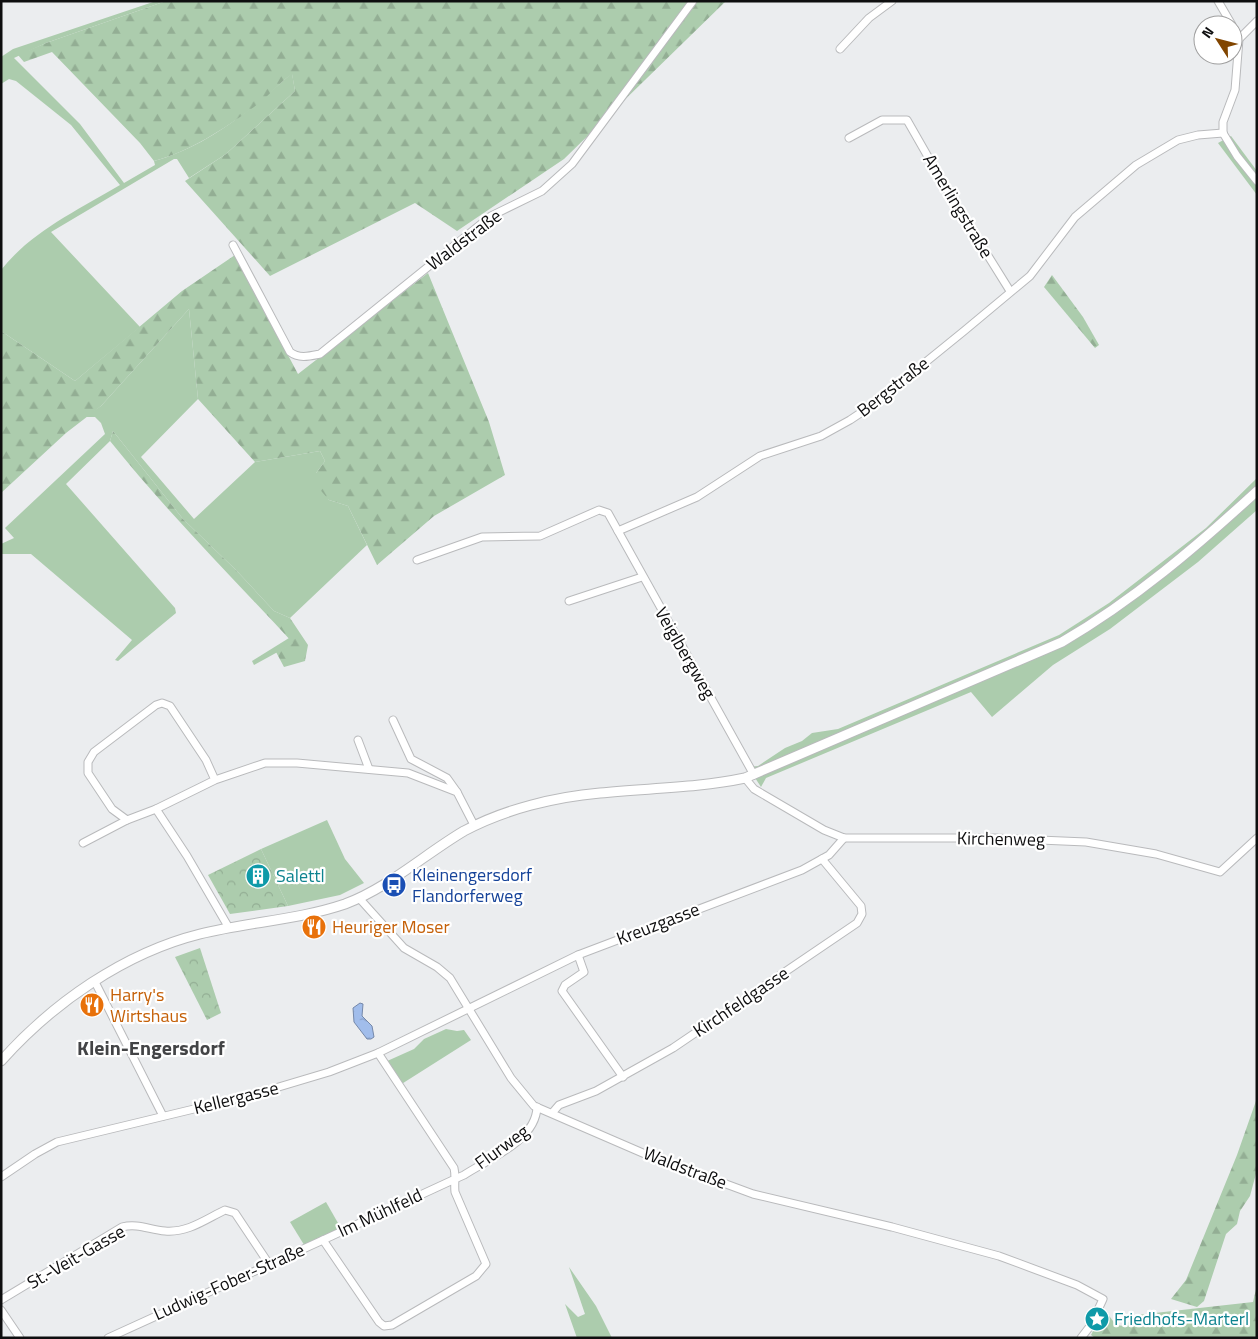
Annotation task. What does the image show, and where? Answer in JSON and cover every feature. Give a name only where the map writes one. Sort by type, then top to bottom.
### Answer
[{"type":"main road","points":[[1,1061],[37,1025],[94,982],[130,960],[159,947],[229,928],[306,915],[359,898],[474,825],[514,811],[577,796],[701,785],[750,776],[1062,642],[1094,623],[1158,577],[1257,490]]},
{"type":"street","name":"Waldstraße","points":[[233,245],[290,352],[295,356],[320,354],[491,216],[542,192],[572,164],[694,1]]},
{"type":"street","points":[[840,49],[869,18],[892,1]]},
{"type":"street","points":[[1218,1],[1226,15]]},
{"type":"street","points":[[1243,35],[1257,21]]},
{"type":"street","points":[[1237,65],[1235,90],[1223,122],[1223,133],[1237,156],[1257,182]]},
{"type":"street","name":"Amerlingstraße","points":[[849,138],[882,120],[907,120],[947,190],[1010,292]]},
{"type":"street","name":"Bergstraße","points":[[618,531],[690,500],[760,456],[821,436],[850,420],[880,400],[1038,267],[1080,212],[1136,164],[1178,140],[1198,135],[1223,133]]},
{"type":"street","points":[[417,560],[478,537],[540,536],[600,510],[608,513],[618,531]]},
{"type":"street","name":"Veiglbergweg","points":[[618,531],[750,776]]},
{"type":"street","points":[[569,601],[642,577]]},
{"type":"street","points":[[127,820],[112,809],[88,773],[88,762],[94,752],[158,704],[165,703],[170,706],[206,760],[215,780]]},
{"type":"street","points":[[393,720],[411,759],[447,778],[457,792],[474,825]]},
{"type":"street","points":[[358,740],[369,769]]},
{"type":"street","points":[[83,843],[127,820],[156,809],[215,780],[259,764],[292,763],[418,775],[457,792]]},
{"type":"street","name":"Kirchenweg","points":[[750,776],[754,788],[824,830],[844,838],[994,838],[1086,842],[1156,854],[1220,872],[1257,838]]},
{"type":"street","points":[[156,809],[229,928]]},
{"type":"street","name":"Kreuzgasse","points":[[469,1009],[578,955],[786,876],[822,859],[834,850],[844,838]]},
{"type":"street","name":"Kirchfeldgasse","points":[[552,1112],[560,1105],[592,1093],[673,1048],[857,923],[862,914],[861,906],[822,859]]},
{"type":"street","name":"Waldstraße","points":[[359,898],[404,948],[446,974],[514,1083],[530,1102],[537,1107],[623,1145],[752,1194],[892,1226],[999,1256],[1077,1285],[1103,1299],[1091,1325],[1081,1338]]},
{"type":"street","points":[[578,955],[584,972],[565,985],[562,991],[623,1077]]},
{"type":"street","points":[[94,982],[163,1116]]},
{"type":"street","name":"Kellergasse","points":[[1,1177],[57,1142],[329,1072],[378,1053],[469,1009]]},
{"type":"street","name":"Im Mühlfeld","points":[[378,1053],[449,1159],[455,1171],[456,1192],[485,1258],[485,1267],[476,1276],[386,1327],[379,1322],[323,1240],[455,1179]]},
{"type":"street","name":"Flurweg","points":[[455,1179],[519,1139],[534,1124],[537,1107]]},
{"type":"street","name":"St.-Veit-Gasse","points":[[1,1300],[122,1227],[137,1225],[163,1231],[181,1230],[225,1210],[235,1213],[269,1264]]},
{"type":"street","name":"Ludwig-Fober-Straße","points":[[108,1338],[323,1240]]},
{"type":"street","points":[[1,1310],[20,1338]]},
{"type":"green space","points":[[156,1],[166,1],[46,43],[14,58],[80,124],[124,183],[155,165],[154,161],[174,155],[228,125],[292,73],[295,91],[226,154],[189,178],[177,159],[174,159],[51,232],[140,327],[75,381],[1,331],[1,270],[13,256],[56,222],[120,185],[71,125],[16,81],[9,79],[1,84],[1,57],[13,49]]},
{"type":"green space","points":[[166,1],[726,1],[564,159],[457,231],[415,203],[270,276],[185,181],[226,154],[295,91],[292,74],[259,103],[219,131],[168,157],[154,161],[140,143],[52,52],[24,62],[18,55],[46,43]]},
{"type":"green space","points":[[1231,136],[1257,171],[1257,195],[1218,143]]},
{"type":"green space","points":[[235,255],[298,374],[428,273],[489,422],[505,475],[434,516],[377,565],[348,506],[329,500],[316,485],[316,473],[325,461],[320,451],[255,462],[198,399],[189,309],[101,406],[66,433],[1,493],[1,331],[75,381],[182,291]]},
{"type":"green space","points":[[1052,275],[1083,317],[1099,345],[1095,348],[1044,287]]},
{"type":"green space","points":[[189,309],[198,399],[141,457],[194,519],[255,462],[320,451],[325,461],[316,473],[329,500],[348,506],[367,545],[290,618],[274,611],[236,570],[183,519],[113,431],[110,441],[66,484],[175,608],[176,613],[118,661],[115,660],[132,640],[31,554],[1,554],[1,544],[14,538],[5,528],[105,434],[101,423],[95,417],[84,417],[101,406]]},
{"type":"green space","points":[[113,431],[183,519],[236,570],[274,611],[290,618],[308,645],[305,661],[284,667],[276,652],[293,643],[132,467],[110,441]]},
{"type":"green space","points":[[1257,478],[1257,510],[1198,562],[1110,629],[1053,665],[992,717],[971,692],[766,778],[761,787],[748,767],[758,766],[785,748],[802,741],[812,733],[838,729],[1059,635],[1109,603],[1206,528]]},
{"type":"green space","points":[[289,638],[294,643],[254,665],[252,661]]},
{"type":"green space","points":[[327,820],[345,859],[364,883],[340,895],[288,906],[261,849]]},
{"type":"green space","points":[[261,849],[288,906],[230,914],[208,875]]},
{"type":"green space","points":[[200,948],[221,1013],[207,1020],[175,957]]},
{"type":"green space","points":[[446,1029],[464,1030],[471,1040],[400,1085],[385,1062],[414,1049],[424,1039]]},
{"type":"green space","points":[[1257,1098],[1257,1170],[1250,1196],[1240,1211],[1237,1224],[1226,1234],[1204,1301],[1197,1307],[1171,1299],[1186,1280],[1237,1155]]},
{"type":"green space","points":[[326,1202],[342,1230],[306,1248],[290,1222]]},
{"type":"green space","points":[[569,1267],[596,1306],[612,1338],[577,1338],[565,1304],[578,1317],[585,1314]]},
{"type":"green space","points":[[1257,1285],[1257,1338],[1095,1338],[1091,1335],[1104,1309],[1116,1325],[1124,1326],[1137,1315],[1253,1302]]},
{"type":"water","points":[[360,1003],[363,1004],[362,1016],[372,1026],[374,1037],[371,1039],[367,1039],[354,1022],[353,1008]]},
{"type":"place","name":"Salettl","points":[[258,876]]},
{"type":"place","name":"Kleinengersdorf Flandorferweg","points":[[394,885]]},
{"type":"place","name":"Heuriger Moser","points":[[314,927]]},
{"type":"place","name":"Harry's Wirtshaus","points":[[92,1005]]},
{"type":"place","name":"Friedhofs-Marterl","points":[[1097,1319]]},
{"type":"district","name":"Klein-Engersdorf","points":[[151,1048]]}]
